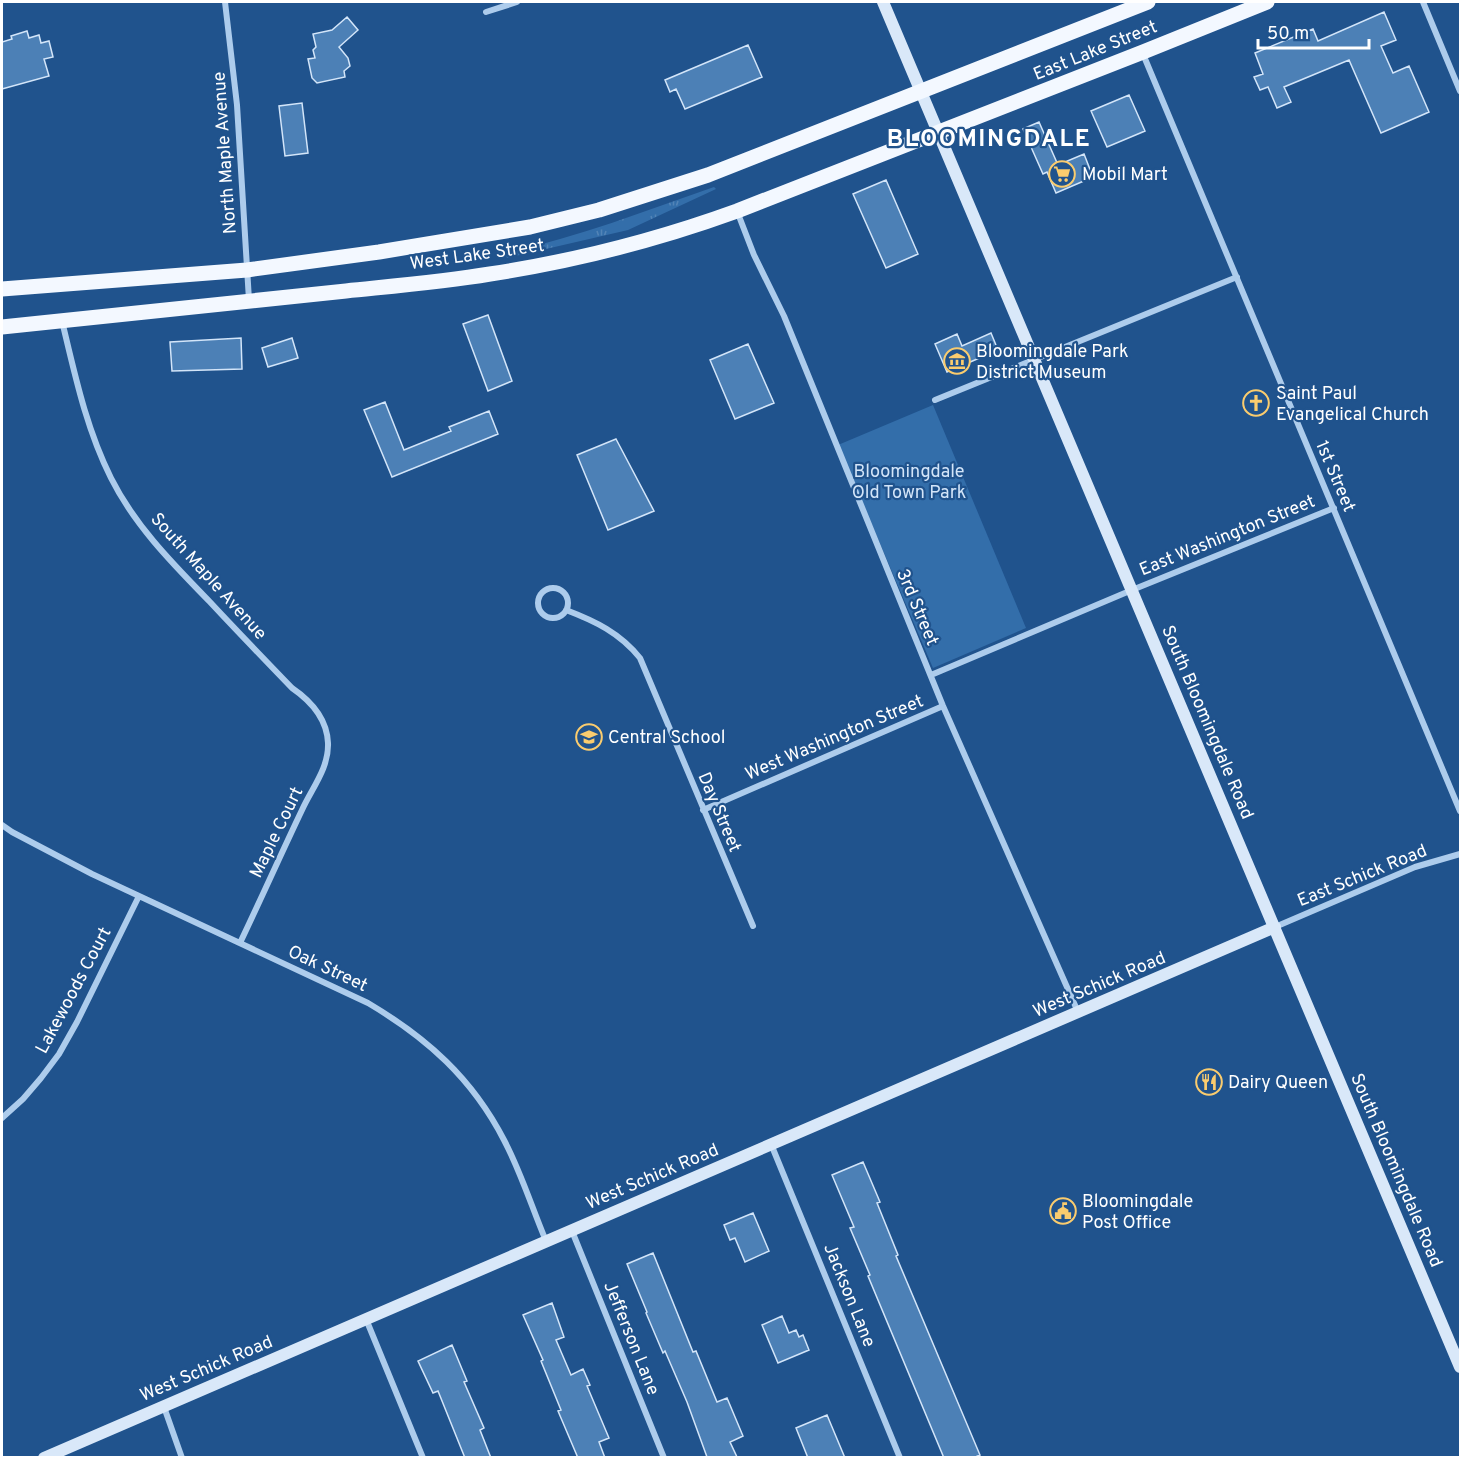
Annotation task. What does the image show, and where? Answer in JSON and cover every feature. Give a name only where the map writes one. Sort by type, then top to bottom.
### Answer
[{"type":"main road","name":"South Bloomingdale Road","points":[[883,2],[1461,1367]]},
{"type":"main road","name":"East Lake Street","points":[[921,92],[1148,2]]},
{"type":"main road","name":"East Lake Street","points":[[937,132],[1267,2]]},
{"type":"main road","name":"West Lake Street","points":[[2,289],[247,270],[473,238],[530,227],[599,210],[708,175],[921,92]]},
{"type":"main road","name":"West Lake Street","points":[[2,327],[249,302],[490,274],[565,260],[694,227],[937,132]]},
{"type":"main road","name":"West Schick Road","points":[[44,1458],[1275,927]]},
{"type":"street","name":"North Maple Avenue","points":[[225,2],[237,105],[249,302]]},
{"type":"street","points":[[486,12],[517,2]]},
{"type":"street","points":[[1423,2],[1461,91]]},
{"type":"street","name":"1st Street","points":[[1143,52],[1461,812]]},
{"type":"street","name":"3rd Street","points":[[737,211],[754,255],[783,316],[944,706],[1078,1012]]},
{"type":"street","points":[[935,400],[1237,277]]},
{"type":"street","name":"South Maple Avenue","points":[[62,321],[80,397],[94,440],[111,479],[131,512],[177,569],[292,688],[314,707],[323,720],[326,732]]},
{"type":"street","name":"East Washington Street","points":[[1132,590],[1334,508]]},
{"type":"street","name":"Day Street","points":[[548,589],[559,590],[567,598],[566,610],[557,618],[546,617],[538,608],[539,596],[548,589]]},
{"type":"street","name":"West Washington Street","points":[[931,675],[1132,590]]},
{"type":"street","name":"Day Street","points":[[566,610],[617,634],[640,658],[753,926]]},
{"type":"street","name":"West Washington Street","points":[[703,810],[944,706]]},
{"type":"street","name":"Maple Court","points":[[240,943],[304,805],[327,763],[326,732]]},
{"type":"street","name":"Oak Street","points":[[2,825],[139,896],[368,1003],[402,1023],[437,1051],[465,1081],[491,1116],[506,1143],[546,1241]]},
{"type":"street","name":"East Schick Road","points":[[1275,927],[1414,867],[1461,854]]},
{"type":"street","name":"Lakewoods Court","points":[[2,1118],[23,1099],[59,1054],[139,896]]},
{"type":"street","name":"Jackson Lane","points":[[771,1144],[900,1458]]},
{"type":"street","name":"Jefferson Lane","points":[[572,1230],[664,1458]]},
{"type":"street","points":[[366,1319],[423,1458]]},
{"type":"street","points":[[164,1406],[182,1458]]},
{"type":"green space","points":[[714,187],[716,189],[628,230],[507,258],[505,253],[584,232]]},
{"type":"green space","name":"Bloomingdale Old Town Park","points":[[933,405],[1026,628],[933,668],[838,445]]},
{"type":"building","points":[[1384,12],[1396,40],[1381,46],[1393,73],[1409,66],[1429,112],[1381,133],[1349,60],[1284,87],[1291,102],[1277,108],[1268,87],[1260,90],[1254,77],[1263,74],[1255,53],[1313,29],[1318,41]]},
{"type":"building","points":[[347,17],[358,30],[339,47],[348,58],[350,66],[344,71],[345,77],[317,83],[312,78],[308,59],[315,58],[313,50],[316,47],[313,34],[332,30]]},
{"type":"building","points":[[27,31],[29,38],[39,35],[41,43],[49,41],[53,57],[44,59],[49,76],[2,89],[2,42],[12,39],[11,36]]},
{"type":"building","points":[[748,45],[762,77],[685,109],[676,89],[670,92],[665,80]]},
{"type":"building","points":[[1129,95],[1145,131],[1107,147],[1091,111]]},
{"type":"building","points":[[302,103],[308,153],[285,156],[279,106]]},
{"type":"building","points":[[1039,122],[1058,165],[1084,154],[1093,177],[1056,193],[1047,172],[1043,174],[1023,129]]},
{"type":"building","points":[[886,180],[918,254],[886,268],[853,194]]},
{"type":"building","points":[[488,315],[512,381],[488,391],[463,324]]},
{"type":"building","name":"Bloomingdale Park District Museum","points":[[991,333],[998,350],[947,372],[935,344],[957,334],[962,346]]},
{"type":"building","points":[[241,338],[242,369],[172,371],[170,342]]},
{"type":"building","points":[[292,338],[298,358],[268,367],[262,348]]},
{"type":"building","points":[[748,344],[774,403],[735,419],[710,360]]},
{"type":"building","points":[[385,402],[404,450],[451,431],[449,427],[489,411],[498,434],[392,477],[364,410]]},
{"type":"building","points":[[616,439],[654,511],[608,530],[577,455]]},
{"type":"building","points":[[863,1162],[880,1202],[877,1203],[898,1255],[896,1256],[980,1455],[973,1458],[944,1458],[850,1228],[854,1227],[832,1175]]},
{"type":"building","points":[[753,1213],[769,1251],[745,1262],[735,1238],[730,1240],[724,1225]]},
{"type":"building","points":[[653,1253],[693,1352],[696,1351],[717,1402],[727,1398],[743,1436],[730,1442],[737,1457],[707,1457],[687,1402],[646,1313],[627,1264]]},
{"type":"building","points":[[552,1303],[564,1337],[556,1340],[571,1375],[583,1369],[590,1385],[587,1386],[609,1438],[599,1442],[605,1458],[578,1458],[558,1411],[561,1410],[541,1361],[543,1360],[523,1315]]},
{"type":"building","points":[[782,1316],[789,1333],[796,1330],[799,1337],[803,1335],[809,1350],[778,1363],[762,1325]]},
{"type":"building","points":[[452,1345],[467,1381],[464,1382],[484,1428],[480,1430],[491,1458],[465,1458],[438,1391],[433,1393],[418,1361]]},
{"type":"building","points":[[827,1415],[845,1458],[808,1458],[796,1428]]},
{"type":"place","name":"Mobil Mart","points":[[1062,174]]},
{"type":"place","name":"Bloomingdale Park District Museum","points":[[957,361]]},
{"type":"place","name":"Saint Paul Evangelical Church","points":[[1256,403]]},
{"type":"place","name":"Central School","points":[[589,737]]},
{"type":"place","name":"Dairy Queen","points":[[1209,1082]]},
{"type":"place","name":"Bloomingdale Post Office","points":[[1063,1211]]},
{"type":"district","name":"BLOOMINGDALE","points":[[989,138]]}]
